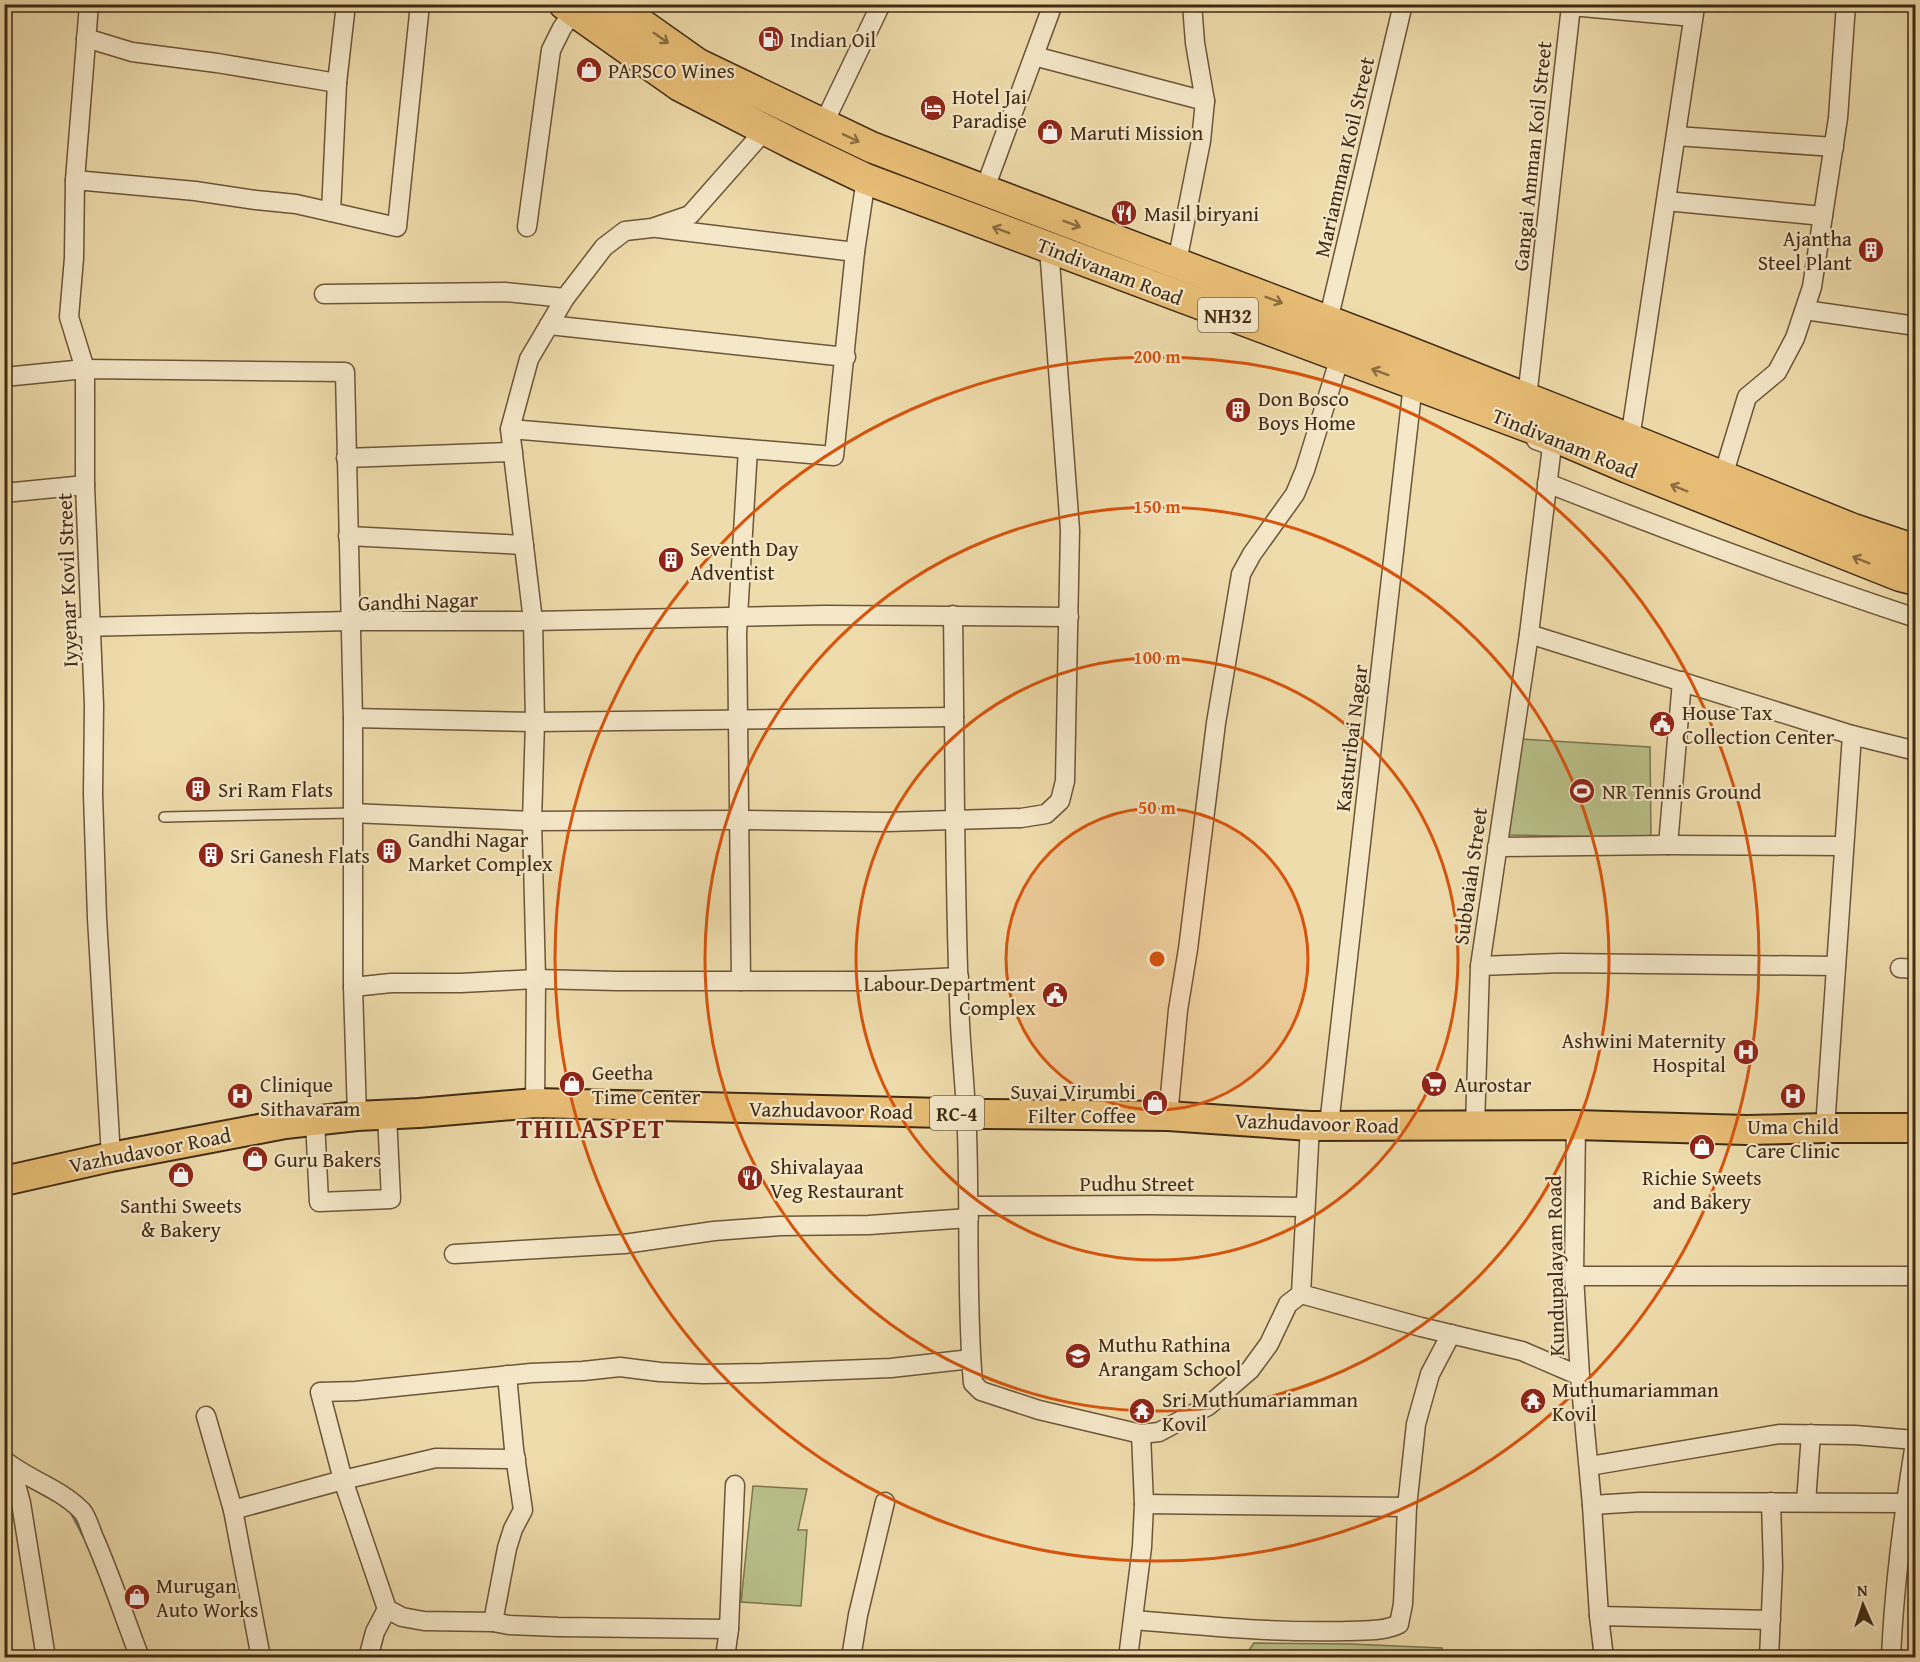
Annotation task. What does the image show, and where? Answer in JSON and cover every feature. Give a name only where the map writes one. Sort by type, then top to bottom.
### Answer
[{"type":"highway","name":"NH32","points":[[613,4],[698,64],[870,147],[1328,321],[1418,379],[1527,398],[1854,529],[1916,550]]},
{"type":"highway","name":"Tindivanam Road","points":[[572,7],[680,86],[866,179],[1340,357],[1418,379],[1683,490],[1900,576],[1916,580]]},
{"type":"main road","name":"Vazhudavoor Road","points":[[4,1181],[111,1157],[285,1124],[357,1116],[535,1103],[1168,1116],[1320,1125],[1576,1125],[1747,1130],[1916,1128]]},
{"type":"street","name":"Iyyenar Kovil Street","points":[[89,4],[75,180],[74,258],[69,317],[85,369],[85,627],[94,705],[93,794],[96,907],[111,1157]]},
{"type":"street","points":[[331,212],[337,83],[346,4]]},
{"type":"street","points":[[75,180],[195,190],[296,204],[397,227],[420,4]]},
{"type":"street","points":[[823,124],[881,4]]},
{"type":"street","points":[[984,191],[1053,4]]},
{"type":"street","points":[[1177,262],[1201,141],[1205,101],[1195,43],[1192,4]]},
{"type":"street","name":"Mariamman Koil Street","points":[[1328,321],[1403,4]]},
{"type":"street","points":[[1723,476],[1747,397],[1777,372],[1795,338],[1812,287],[1838,118],[1846,4]]},
{"type":"street","name":"Gangai Amman Koil Street","points":[[1527,398],[1571,6],[1694,11],[1630,438]]},
{"type":"street","points":[[527,228],[551,50],[572,7]]},
{"type":"street","points":[[86,38],[132,52],[217,63],[337,83]]},
{"type":"street","points":[[1034,56],[1205,101]]},
{"type":"street","points":[[535,1103],[536,979],[532,821],[535,722],[533,621],[510,429],[529,359],[565,297],[604,247],[625,231],[652,228],[690,215],[765,130]]},
{"type":"street","points":[[1676,136],[1834,147]]},
{"type":"street","points":[[510,429],[834,456],[855,252],[866,179]]},
{"type":"street","points":[[1665,201],[1823,216]]},
{"type":"street","points":[[652,228],[855,252]]},
{"type":"street","points":[[352,813],[532,821],[886,822],[1021,818],[1046,814],[1060,801],[1065,781],[1070,530],[1048,248]]},
{"type":"street","points":[[324,294],[505,292],[565,297]]},
{"type":"street","points":[[1805,310],[1916,326]]},
{"type":"street","points":[[549,325],[846,357]]},
{"type":"street","points":[[1168,1116],[1178,1010],[1188,949],[1216,723],[1241,574],[1252,554],[1295,494],[1305,470],[1340,357]]},
{"type":"street","points":[[4,377],[85,369],[345,372],[350,621],[85,627]]},
{"type":"street","name":"Subbaiah Street","points":[[1418,379],[1552,446],[1529,634],[1480,966],[1474,1126]]},
{"type":"street","name":"Kasturibai Nagar","points":[[1301,1294],[1305,1207],[1320,1125],[1418,379]]},
{"type":"street","points":[[741,981],[738,617],[748,449]]},
{"type":"street","points":[[346,458],[513,452]]},
{"type":"street","points":[[1547,483],[1712,547],[1916,618]]},
{"type":"street","points":[[4,493],[86,485]]},
{"type":"street","points":[[348,536],[524,545]]},
{"type":"street","name":"Gandhi Nagar","points":[[357,1116],[353,987],[350,621],[533,621],[825,615],[1068,617]]},
{"type":"street","points":[[953,615],[959,977],[967,1113],[973,1383],[981,1391],[1039,1410],[1141,1434],[1159,1432],[1208,1406],[1250,1370],[1269,1344],[1288,1304],[1301,1294],[1522,1352],[1580,1376]]},
{"type":"street","points":[[1529,634],[1852,735],[1916,751]]},
{"type":"street","points":[[1668,845],[1682,681]]},
{"type":"street","points":[[352,718],[535,722],[954,717]]},
{"type":"street","points":[[1825,1128],[1852,735]]},
{"type":"street","points":[[1497,847],[1844,846]]},
{"type":"street","points":[[1480,966],[1561,963],[1836,966]]},
{"type":"street","points":[[353,987],[391,983],[461,983],[536,979],[879,981],[959,977]]},
{"type":"street","points":[[315,1120],[320,1202],[391,1199],[387,1115]]},
{"type":"street","name":"Kundupalayam Road","points":[[1576,1125],[1574,1276],[1580,1376],[1604,1658]]},
{"type":"street","name":"Pudhu Street","points":[[454,1254],[624,1244],[747,1228],[868,1225],[969,1212],[1150,1205],[1305,1207]]},
{"type":"street","points":[[1574,1276],[1916,1276]]},
{"type":"street","points":[[1134,1620],[1249,1630],[1327,1632],[1389,1629],[1399,1624],[1403,1604],[1407,1507],[1416,1424],[1430,1374],[1451,1334]]},
{"type":"street","points":[[729,1629],[558,1627],[424,1622],[402,1617],[387,1609],[343,1480],[320,1392],[356,1391],[507,1375],[620,1367],[703,1374],[810,1372],[891,1368],[971,1359]]},
{"type":"street","points":[[493,1623],[507,1548],[513,1529],[523,1510],[507,1375]]},
{"type":"street","points":[[206,1416],[233,1510],[261,1658]]},
{"type":"street","points":[[1128,1658],[1142,1548],[1144,1504],[1141,1434]]},
{"type":"street","points":[[1589,1466],[1779,1434],[1915,1438],[1894,1607],[1891,1658]]},
{"type":"street","points":[[1806,1502],[1811,1434]]},
{"type":"street","points":[[233,1510],[436,1458],[516,1459]]},
{"type":"street","points":[[8,1463],[21,1503],[46,1658]]},
{"type":"street","points":[[8,1463],[55,1490],[83,1512],[106,1564],[140,1658]]},
{"type":"street","points":[[725,1657],[729,1629],[735,1485]]},
{"type":"street","points":[[852,1658],[858,1615],[885,1502]]},
{"type":"street","points":[[1592,1504],[1640,1502],[1906,1503]]},
{"type":"street","points":[[1769,1658],[1773,1568],[1771,1502]]},
{"type":"street","points":[[1144,1504],[1407,1507]]},
{"type":"street","points":[[368,1658],[375,1632],[387,1609]]},
{"type":"street","points":[[1599,1616],[1771,1620]]},
{"type":"lane","points":[[164,817],[352,813]]},
{"type":"green space","name":"NR Tennis Ground","points":[[1520,739],[1650,747],[1651,838],[1509,835]]},
{"type":"green space","points":[[753,1486],[807,1489],[798,1530],[807,1530],[801,1606],[741,1602]]},
{"type":"green space","points":[[1254,1643],[1442,1648],[1443,1657],[1244,1657]]},
{"type":"waterway","points":[[72,1511],[84,1534]]},
{"type":"place","name":"Indian Oil","points":[[771,39]]},
{"type":"place","name":"PAPSCO Wines","points":[[589,70]]},
{"type":"place","name":"Hotel Jai Paradise","points":[[933,108]]},
{"type":"place","name":"Maruti Mission","points":[[1050,132]]},
{"type":"place","name":"Masil biryani","points":[[1124,213]]},
{"type":"place","name":"Ajantha Steel Plant","points":[[1871,250]]},
{"type":"place","name":"Don Bosco Boys Home","points":[[1238,410]]},
{"type":"place","name":"Seventh Day Adventist","points":[[671,560]]},
{"type":"place","name":"House Tax Collection Center","points":[[1662,724]]},
{"type":"place","name":"Sri Ram Flats","points":[[198,789]]},
{"type":"place","name":"NR Tennis Ground","points":[[1582,791]]},
{"type":"place","name":"Gandhi Nagar Market Complex","points":[[389,851]]},
{"type":"place","name":"Sri Ganesh Flats","points":[[211,855]]},
{"type":"place","name":"Labour Department Complex","points":[[1055,995]]},
{"type":"place","name":"Ashwini Maternity Hospital","points":[[1746,1052]]},
{"type":"place","name":"Geetha Time Center","points":[[572,1084]]},
{"type":"place","name":"Aurostar","points":[[1434,1084]]},
{"type":"place","name":"Clinique Sithavaram","points":[[240,1096]]},
{"type":"place","name":"Uma Child Care Clinic","points":[[1793,1096]]},
{"type":"place","name":"Suvai Virumbi Filter Coffee","points":[[1155,1103]]},
{"type":"place","name":"Richie Sweets and Bakery","points":[[1702,1147]]},
{"type":"place","name":"Guru Bakers","points":[[255,1159]]},
{"type":"place","name":"Santhi Sweets & Bakery","points":[[181,1175]]},
{"type":"place","name":"Shivalayaa Veg Restaurant","points":[[750,1178]]},
{"type":"place","name":"Muthu Rathina Arangam School","points":[[1078,1356]]},
{"type":"place","name":"Muthumariamman Kovil","points":[[1533,1401]]},
{"type":"place","name":"Sri Muthumariamman Kovil","points":[[1142,1411]]},
{"type":"place","name":"Murugan Auto Works","points":[[137,1597]]},
{"type":"district","name":"THILASPET","points":[[591,1128]]}]
